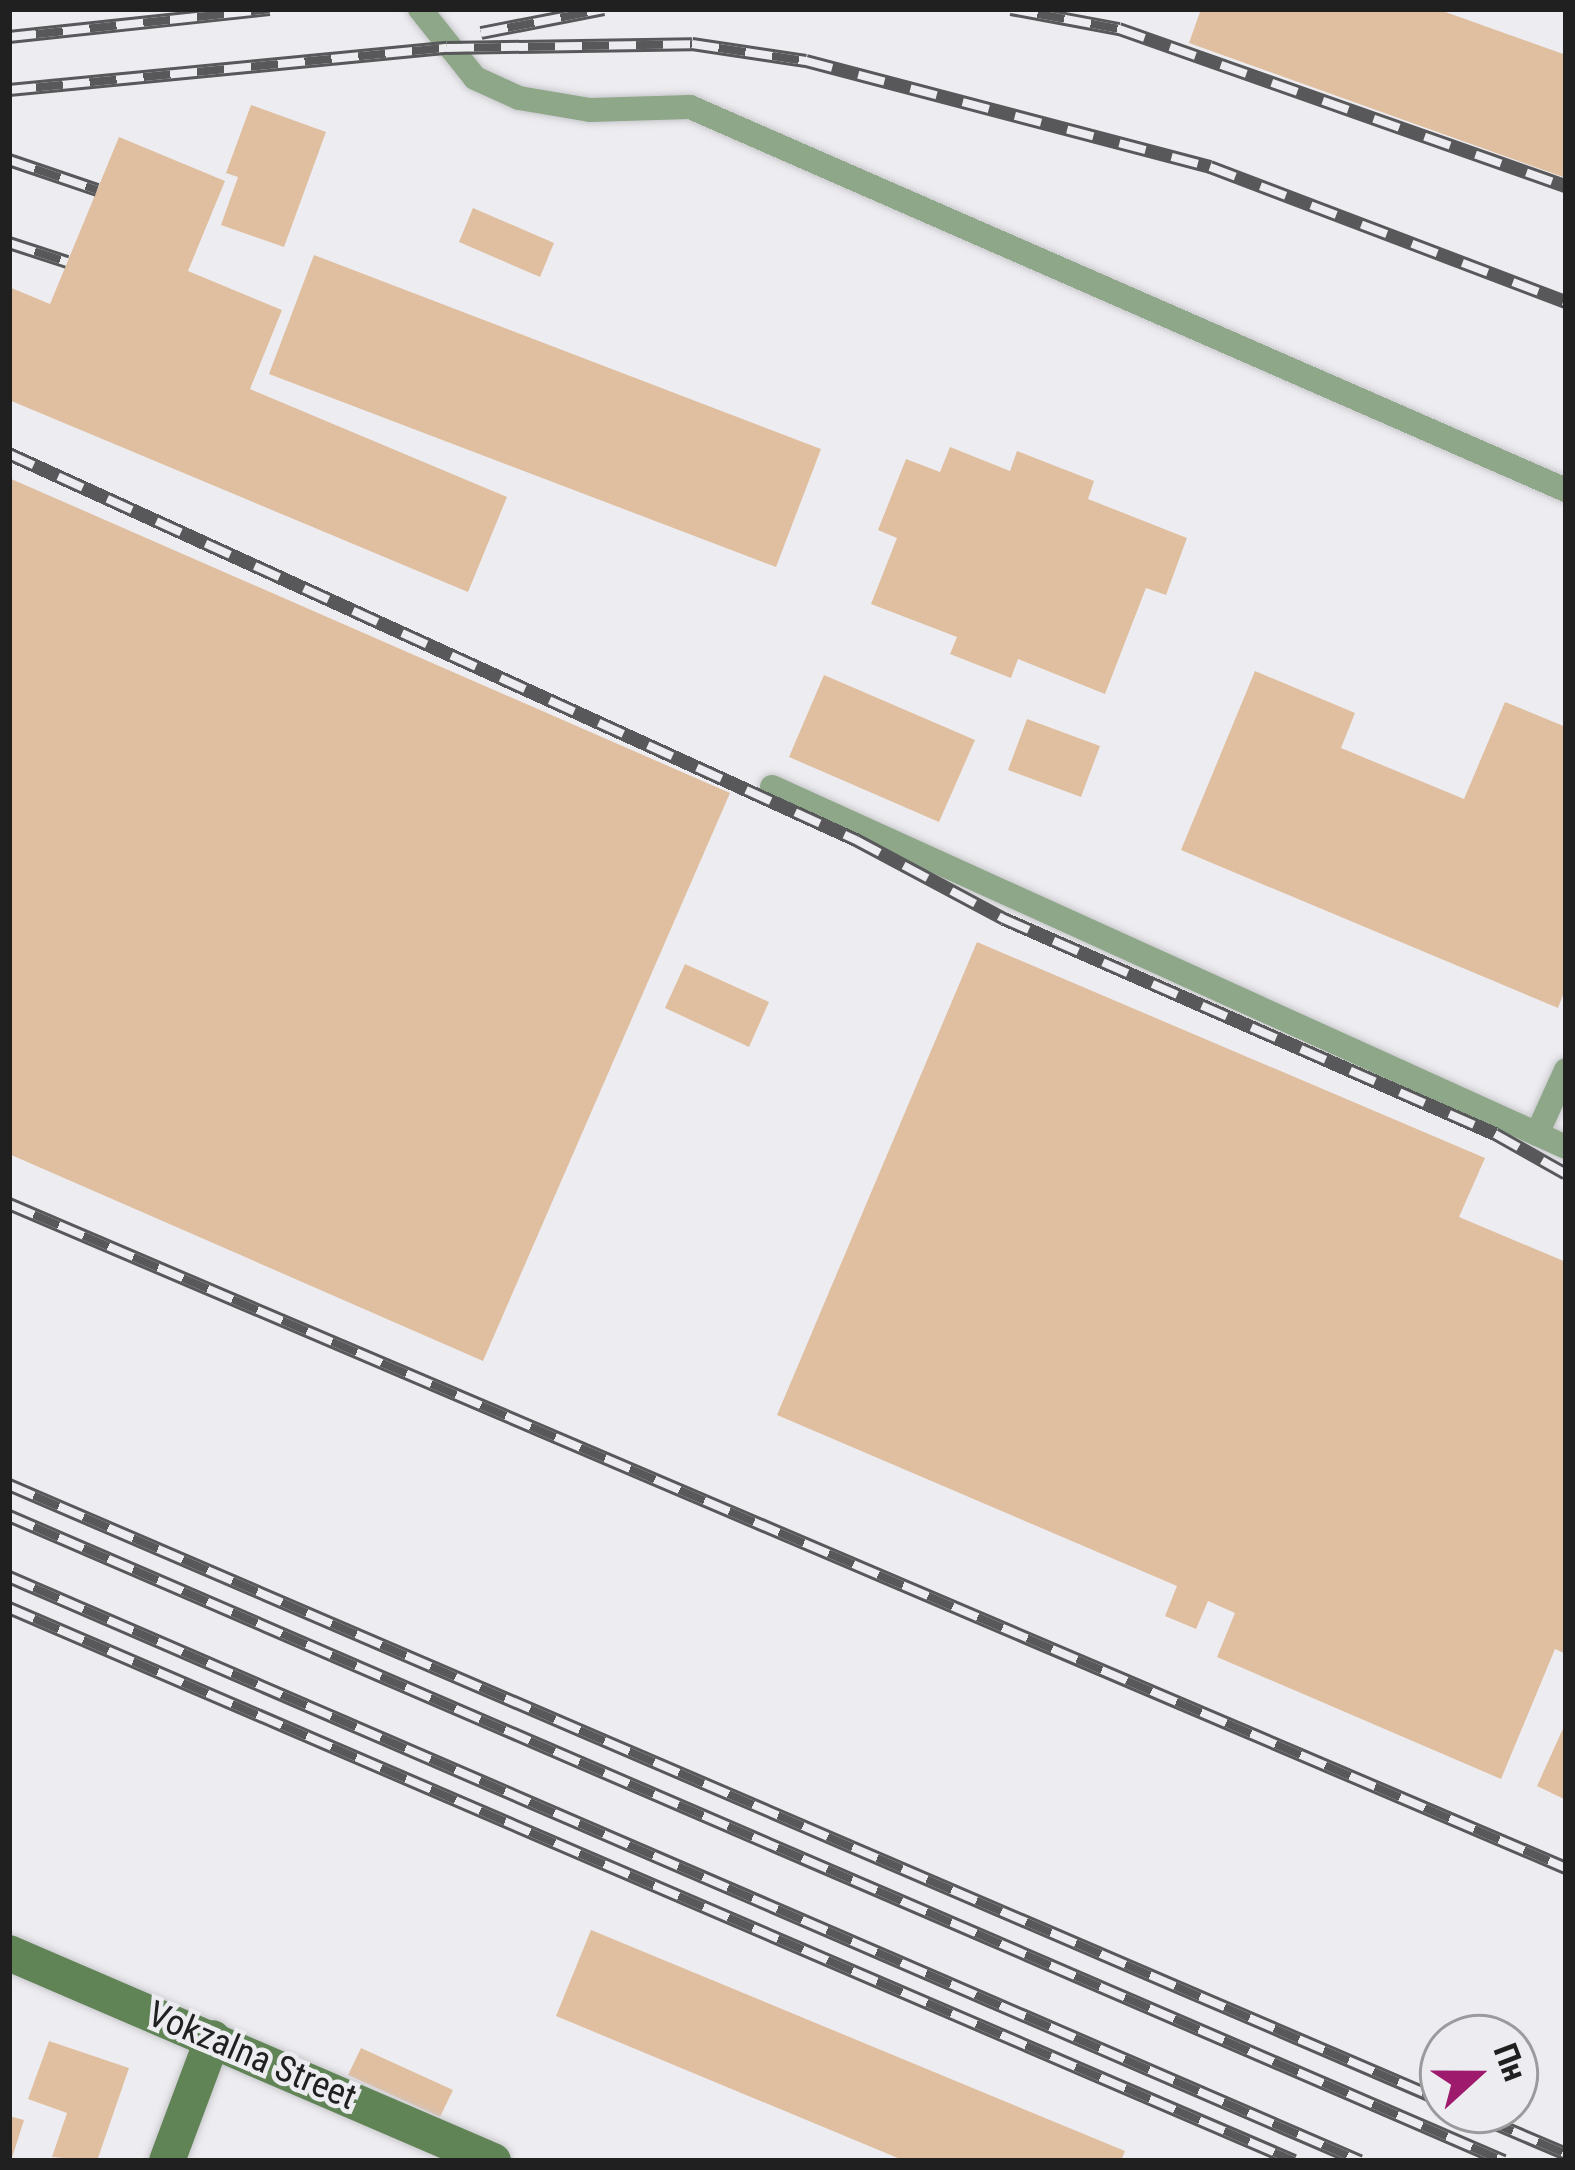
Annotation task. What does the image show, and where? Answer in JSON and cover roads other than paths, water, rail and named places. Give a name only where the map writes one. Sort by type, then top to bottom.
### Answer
[{"type":"street","name":"Vokzalna Street","points":[[9,1953],[493,2161]]},
{"type":"street","points":[[167,2161],[213,2038]]},
{"type":"lane","points":[[420,9],[475,78],[519,98],[590,110],[691,107],[1566,490]]},
{"type":"lane","points":[[772,787],[1566,1147]]},
{"type":"lane","points":[[1537,1134],[1566,1070]]},
{"type":"railway","points":[[9,37],[270,9]]},
{"type":"railway","points":[[481,33],[604,9]]},
{"type":"railway","points":[[1011,9],[1119,29],[1566,186]]},
{"type":"railway","points":[[9,90],[447,48],[692,44],[806,61],[1210,167],[1566,302]]},
{"type":"railway","points":[[9,160],[97,190]]},
{"type":"railway","points":[[9,243],[67,262]]},
{"type":"railway","points":[[9,454],[856,840],[1004,919],[1495,1134],[1566,1174]]},
{"type":"railway","points":[[9,1204],[1566,1868]]},
{"type":"railway","points":[[9,1485],[1419,2091]]},
{"type":"railway","points":[[9,1516],[1504,2161]]},
{"type":"railway","points":[[9,1577],[1360,2161]]},
{"type":"railway","points":[[9,1608],[1294,2161]]},
{"type":"railway","points":[[1519,2134],[1566,2154]]}]
